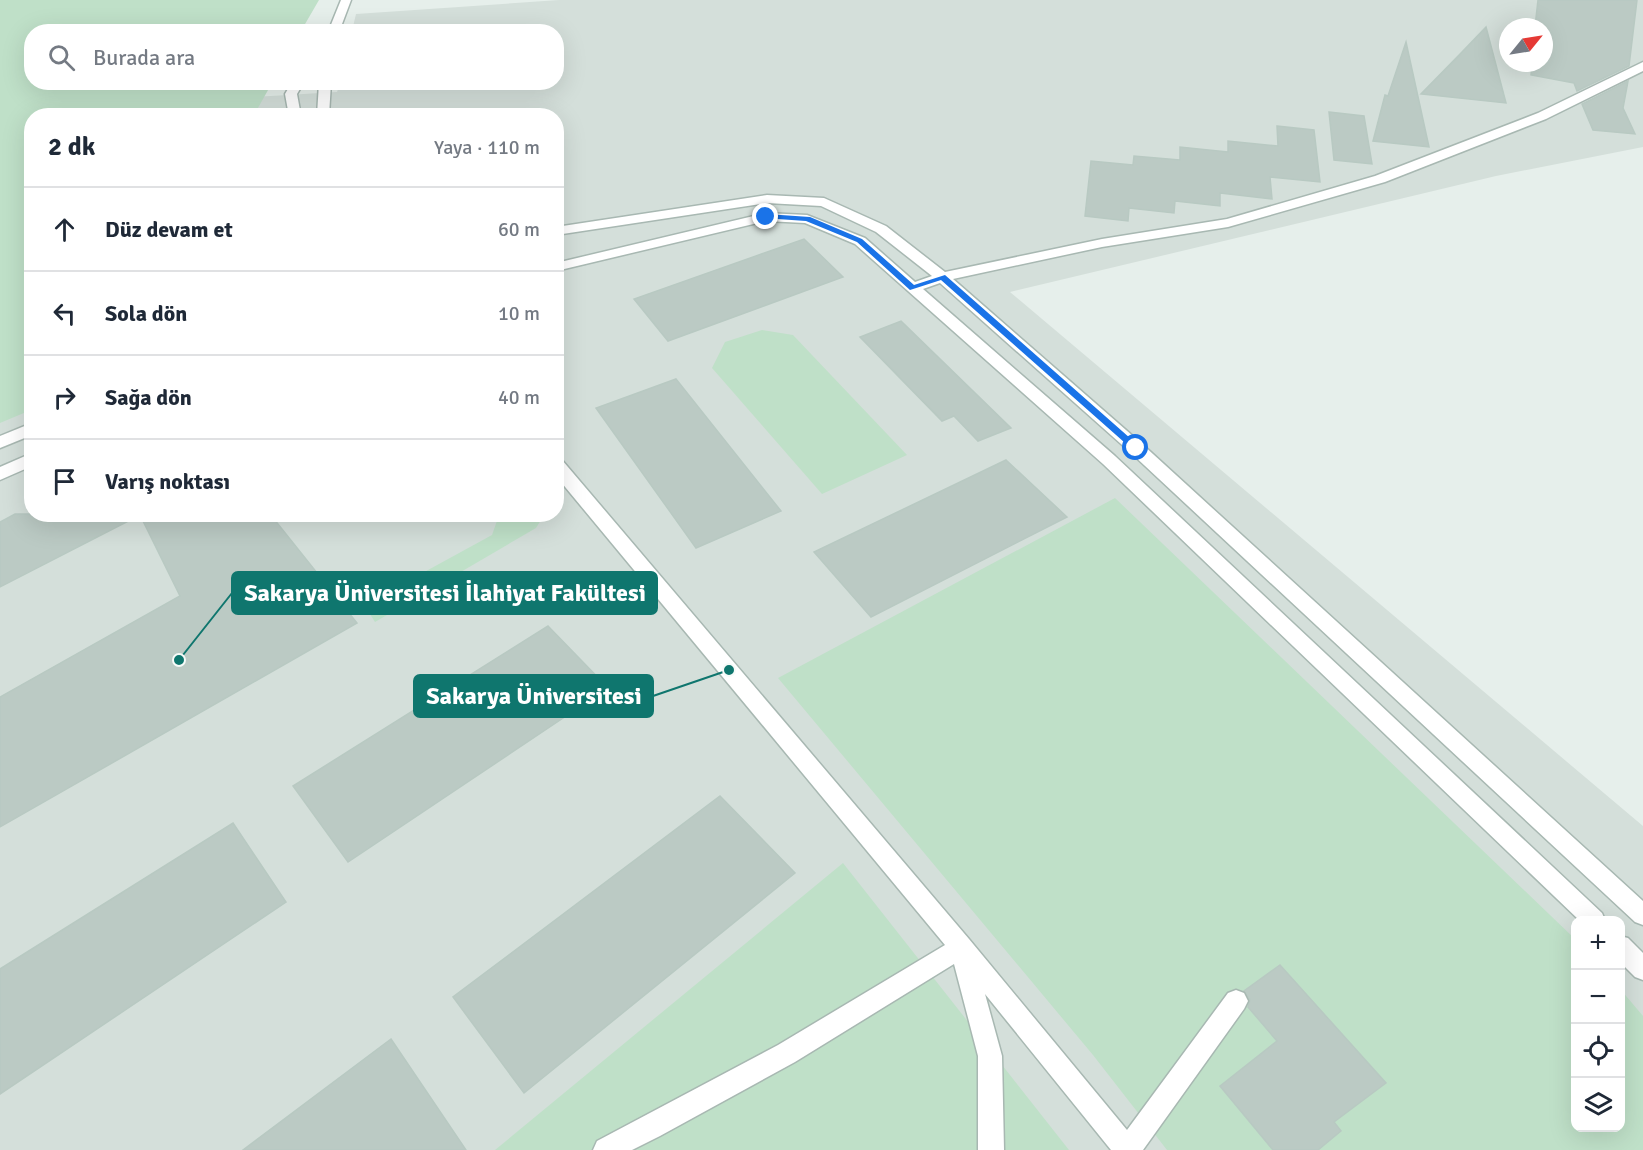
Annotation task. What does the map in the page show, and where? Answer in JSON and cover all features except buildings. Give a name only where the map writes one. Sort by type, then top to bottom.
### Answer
[{"type":"street","points":[[336,24],[346,0]]},
{"type":"street","points":[[913,288],[942,277],[1102,243],[1228,223],[1380,179],[1542,116],[1643,66]]},
{"type":"street","points":[[293,90],[291,94],[294,108]]},
{"type":"street","points":[[323,108],[325,90]]},
{"type":"street","points":[[564,230],[767,199],[824,202],[881,229],[942,277],[1136,448],[1643,915]]},
{"type":"street","points":[[564,265],[766,217],[807,219],[860,241],[1109,460],[1589,916]]},
{"type":"street","points":[[0,442],[24,432]]},
{"type":"street","points":[[0,474],[24,463]]},
{"type":"street","points":[[564,474],[961,947],[1127,1150],[1236,1001]]},
{"type":"street","points":[[606,1150],[682,1112],[832,1029],[961,947]]},
{"type":"street","points":[[961,947],[990,1056],[991,1150]]},
{"type":"street","points":[[1625,951],[1643,969]]},
{"type":"shaded area","points":[[559,0],[1643,0],[1643,147],[1496,176],[1010,292],[1643,826],[1643,1150],[0,1150],[0,112],[24,111],[24,522],[564,522],[564,108],[67,108],[337,92],[338,90],[564,90],[564,24],[354,24],[356,14]]},
{"type":"green space","points":[[0,0],[319,0],[305,24],[24,24],[24,90],[268,90],[258,108],[24,108],[24,413],[0,423]]},
{"type":"green space","points":[[762,330],[793,335],[907,455],[822,494],[712,368],[725,342]]},
{"type":"green space","points":[[1115,498],[1571,935],[1571,1132],[1625,1132],[1625,995],[1643,1016],[1643,1150],[1167,1150],[1093,1055],[778,678]]},
{"type":"green space","points":[[497,522],[540,522],[536,528],[375,622],[364,605],[492,535]]},
{"type":"green space","points":[[843,863],[1069,1150],[495,1150]]},
{"type":"place","name":"Sakarya Üniversitesi İlahiyat Fakültesi","points":[[179,660]]},
{"type":"place","name":"Sakarya Üniversitesi","points":[[729,670]]},
{"type":"route","points":[[766,217],[807,219],[860,241],[913,288],[942,277],[1136,448]]}]
